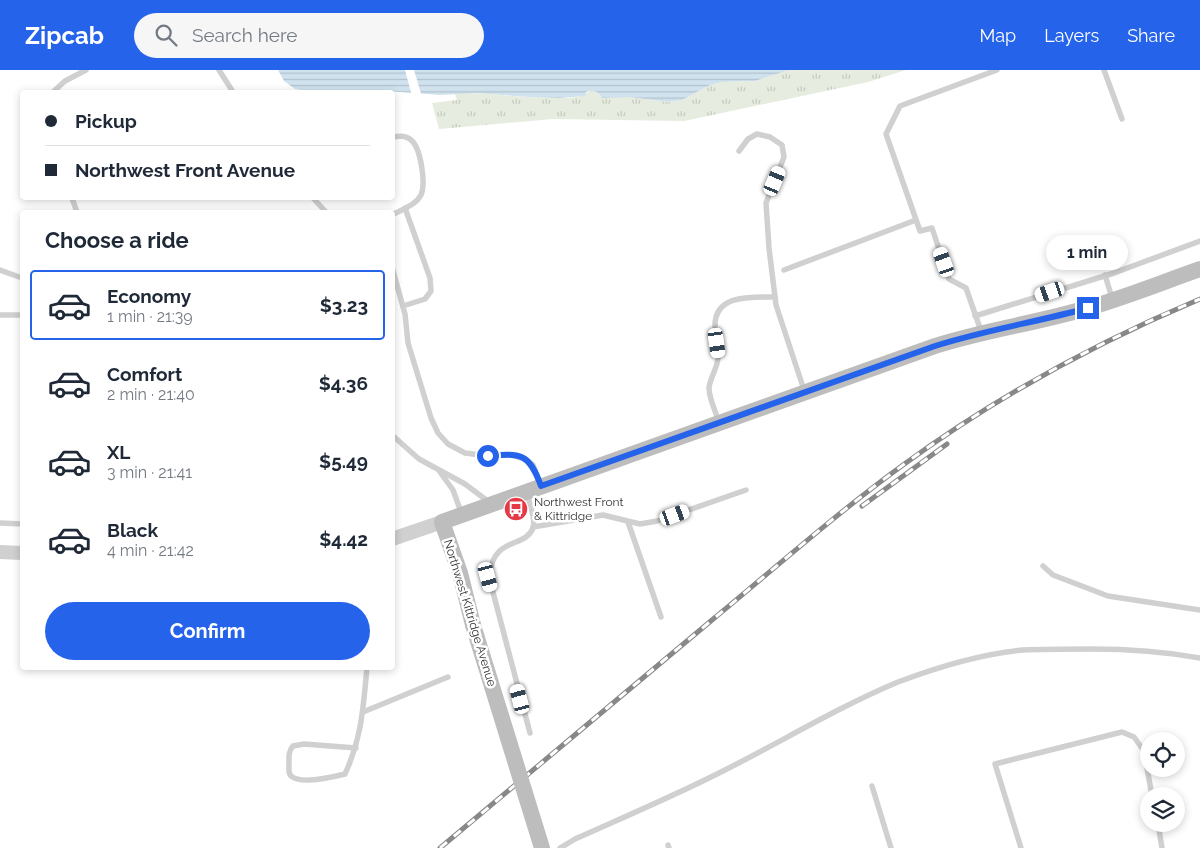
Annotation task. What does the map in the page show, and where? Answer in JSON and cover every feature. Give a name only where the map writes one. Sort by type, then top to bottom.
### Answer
[{"type":"main road","points":[[442,522],[935,346],[982,333],[1052,318],[1113,300],[1200,269]]},
{"type":"main road","name":"Northwest Kittridge Avenue","points":[[442,522],[460,573],[473,625],[542,848]]},
{"type":"street","points":[[395,537],[442,522]]},
{"type":"street","points":[[0,552],[20,553]]},
{"type":"lane","points":[[55,90],[65,80],[86,70]]},
{"type":"lane","points":[[218,70],[232,90]]},
{"type":"lane","points":[[982,333],[966,288],[949,279],[932,228],[920,231],[886,134],[900,106],[997,70]]},
{"type":"lane","points":[[1104,70],[1122,119]]},
{"type":"lane","points":[[739,151],[748,139],[757,134],[770,137],[782,145],[784,158],[766,203],[769,248],[776,306],[805,392]]},
{"type":"lane","points":[[395,137],[406,136],[412,140],[416,147],[424,186],[420,196],[395,214]]},
{"type":"lane","points":[[315,200],[324,210]]},
{"type":"lane","points":[[403,306],[425,299],[431,291],[430,278],[405,208]]},
{"type":"lane","points":[[784,270],[916,220]]},
{"type":"lane","points":[[975,316],[1106,275],[1200,241]]},
{"type":"lane","points":[[0,270],[20,277]]},
{"type":"lane","points":[[1106,275],[1113,300]]},
{"type":"lane","points":[[395,278],[403,306],[408,343],[431,418],[438,433],[448,444],[465,453],[488,456],[511,455],[525,459],[533,465],[533,527],[527,535],[499,550],[490,567],[488,577],[530,734]]},
{"type":"lane","points":[[719,422],[709,389],[717,367],[718,355],[714,324],[717,313],[725,304],[735,299],[775,297]]},
{"type":"lane","points":[[0,315],[20,316]]},
{"type":"lane","points":[[395,438],[420,459],[465,484],[491,504]]},
{"type":"lane","points":[[434,467],[446,478],[453,490],[462,514]]},
{"type":"lane","points":[[533,527],[603,515],[640,524],[657,522],[746,490]]},
{"type":"lane","points":[[628,522],[661,617]]},
{"type":"lane","points":[[0,523],[20,524]]},
{"type":"lane","points":[[1043,566],[1053,575],[1108,596],[1200,610]]},
{"type":"lane","points":[[560,848],[575,839],[714,776],[863,698],[906,679],[944,666],[1022,650],[1130,648],[1200,658]]},
{"type":"lane","points":[[356,748],[304,744],[293,746],[289,755],[289,773],[298,779],[321,780],[344,774],[356,748],[363,712],[368,670]]},
{"type":"lane","points":[[363,712],[448,677]]},
{"type":"lane","points":[[1021,848],[995,764],[1122,732],[1134,736],[1144,751],[1150,787]]},
{"type":"lane","points":[[872,786],[891,848]]},
{"type":"lane","points":[[1159,832],[1162,848]]},
{"type":"green space","points":[[789,70],[906,70],[868,82],[684,121],[553,119],[439,129],[432,103],[457,100],[455,94],[464,93],[536,98],[567,98],[580,96],[592,90],[602,98],[630,97],[668,102],[682,100],[710,85],[723,82],[755,81]]},
{"type":"water","points":[[278,70],[789,70],[755,81],[723,82],[710,85],[682,100],[668,102],[630,97],[602,98],[594,91],[586,92],[585,96],[559,98],[477,93],[440,95],[395,92],[395,90],[301,90],[295,89],[284,81]]},
{"type":"pier","points":[[405,70],[414,70],[422,97],[412,96]]},
{"type":"railway","points":[[440,848],[806,541],[903,465],[973,417],[1047,373],[1122,334],[1200,299]]},
{"type":"railway","points":[[862,506],[947,444]]},
{"type":"place","name":"Northwest Front & Kittridge","points":[[516,509]]},
{"type":"route","points":[[488,456],[511,455],[525,459],[533,465],[541,486],[935,346],[1088,308]]}]
